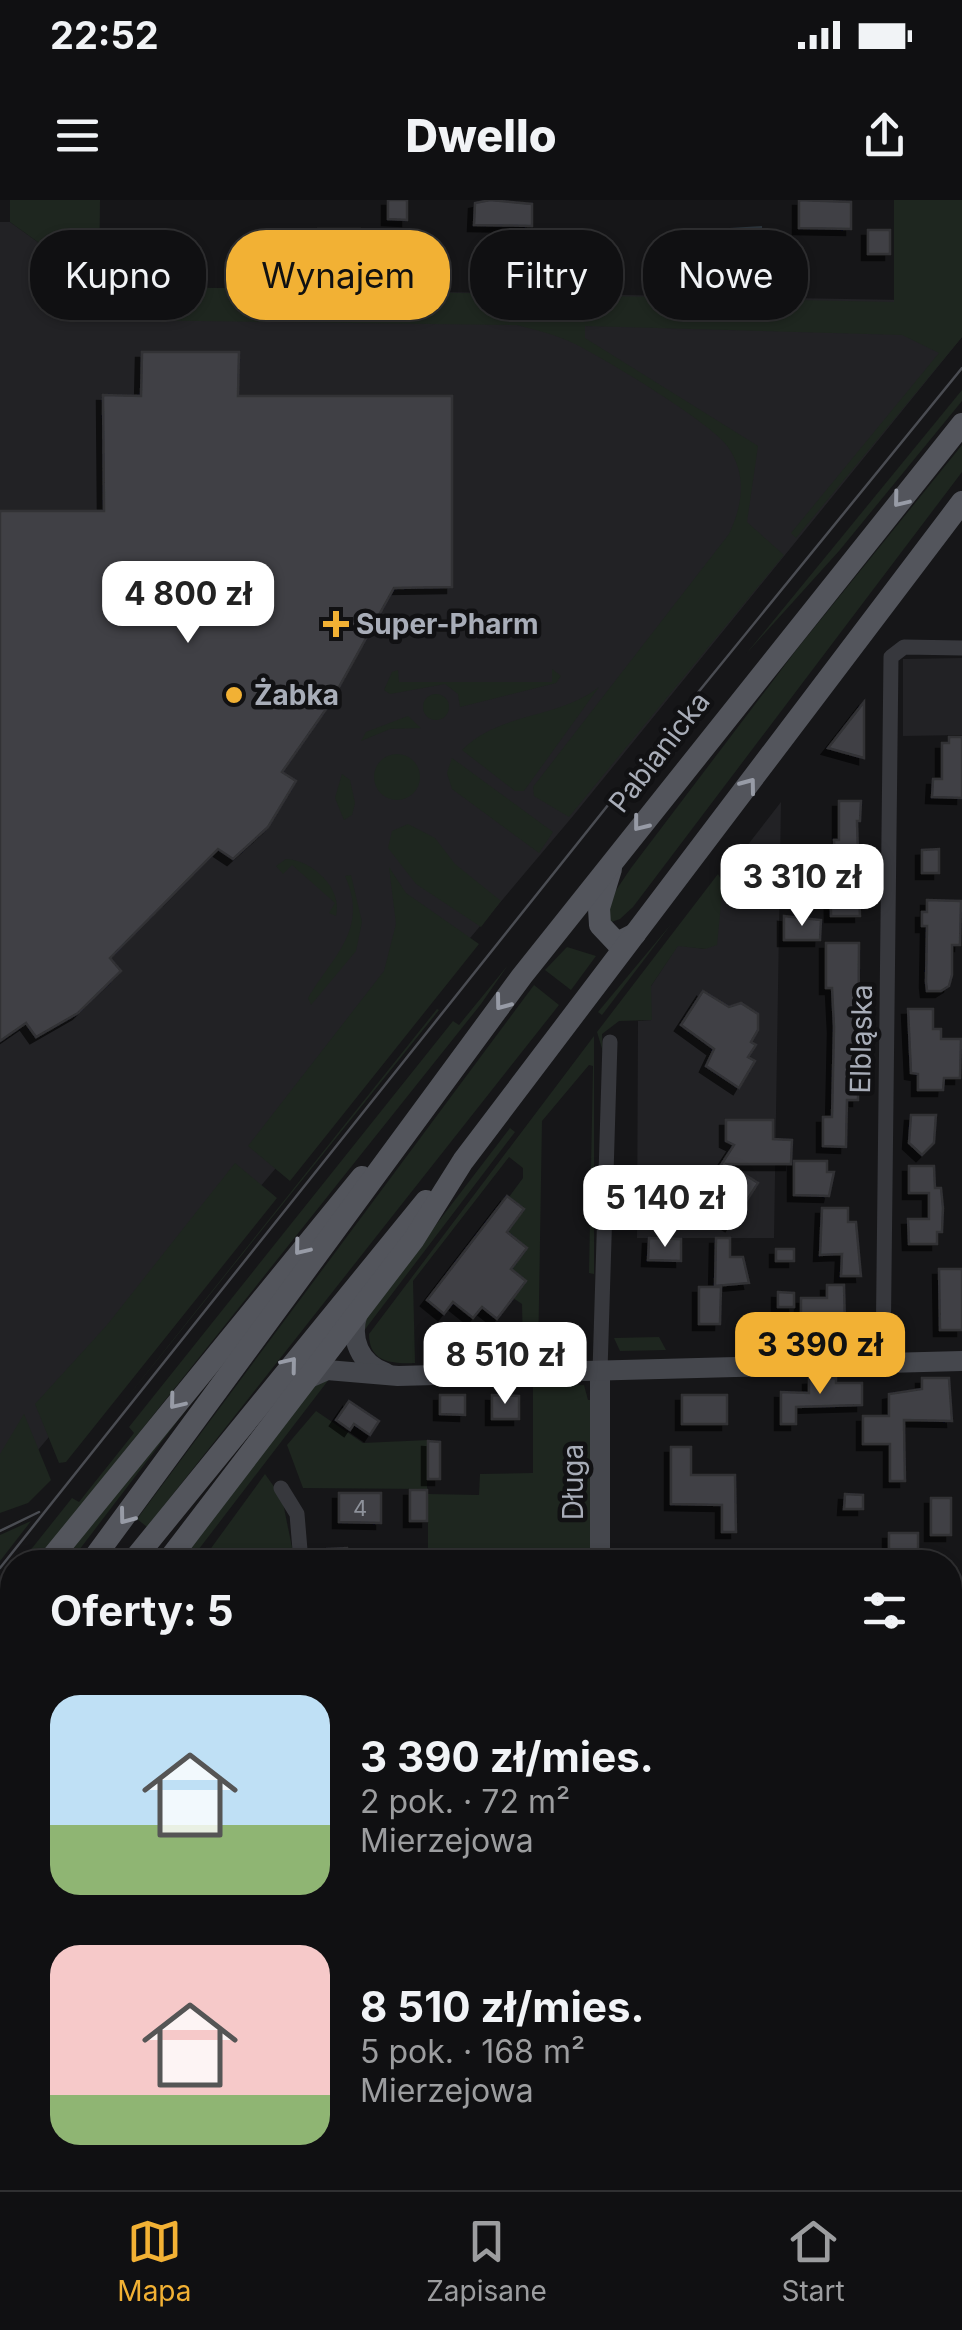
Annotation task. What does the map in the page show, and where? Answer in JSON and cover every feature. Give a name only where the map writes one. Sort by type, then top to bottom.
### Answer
[{"type":"main road","name":"Pabianicka","points":[[412,1123],[615,856],[962,424]]},
{"type":"main road","points":[[177,1550],[414,1239],[463,1161],[962,502]]},
{"type":"main road","points":[[615,856],[600,908],[600,925],[617,943],[635,934]]},
{"type":"main road","points":[[58,1550],[327,1215],[412,1123]]},
{"type":"main road","points":[[101,1550],[412,1123]]},
{"type":"main road","points":[[142,1550],[388,1242],[463,1161]]},
{"type":"street","name":"Elbląska","points":[[883,1363],[891,657],[904,648],[962,648]]},
{"type":"street","name":"Długa","points":[[600,1550],[600,1372],[610,1042]]},
{"type":"street","points":[[358,1313],[354,1334],[362,1356],[375,1369],[398,1376]]},
{"type":"street","points":[[309,1378],[327,1370],[398,1376],[962,1360]]},
{"type":"street","points":[[281,1488],[298,1514],[300,1550]]},
{"type":"shaded area","points":[[10,200],[100,200],[100,230],[30,230],[30,236],[10,222]]},
{"type":"shaded area","points":[[894,200],[962,200],[962,337],[796,538],[791,533],[939,353],[902,335],[585,326],[585,338],[758,446],[747,522],[784,555],[569,817],[534,796],[533,787],[729,534],[741,490],[738,468],[728,447],[680,408],[609,363],[568,341],[517,325],[123,320],[206,320],[206,288],[226,288],[226,320],[450,320],[450,293],[470,293],[470,320],[623,320],[623,296],[643,297],[643,320],[808,320],[808,300],[894,302]]},
{"type":"shaded area","points":[[0,222],[10,222],[30,236],[30,320],[206,320],[206,288],[226,288],[226,320],[450,320],[450,292],[470,292],[470,320],[623,320],[623,295],[643,295],[643,320],[808,320],[808,298],[962,301],[962,337],[573,816],[0,1495]]},
{"type":"shaded area","points":[[762,226],[762,230],[697,230]]},
{"type":"shaded area","points":[[962,390],[962,401],[839,551],[746,654]]},
{"type":"shaded area","points":[[962,445],[962,472],[633,907],[620,919],[606,924],[608,902],[631,868],[797,649]]},
{"type":"shaded area","points":[[962,658],[962,735],[903,736],[903,659]]},
{"type":"shaded area","points":[[552,669],[561,676],[556,683],[460,707],[458,694],[445,684],[390,694],[384,690],[392,672],[398,670],[399,682],[552,682]]},
{"type":"shaded area","points":[[599,687],[524,791],[515,791],[462,750],[493,729],[566,705]]},
{"type":"shaded area","points":[[436,694],[445,698],[449,707],[445,716],[436,720],[427,716],[423,707],[427,698]]},
{"type":"shaded area","points":[[408,716],[421,728],[390,729],[361,741],[366,732]]},
{"type":"shaded area","points":[[397,754],[413,761],[420,777],[413,793],[397,800],[381,793],[374,777],[381,761]]},
{"type":"shaded area","points":[[452,758],[553,832],[539,853],[452,789],[447,773]]},
{"type":"shaded area","points":[[342,774],[350,780],[355,803],[352,815],[344,820],[335,798]]},
{"type":"shaded area","points":[[781,802],[774,1238],[637,1238],[638,1021],[651,1020],[651,986],[678,945],[705,949],[722,878]]},
{"type":"shaded area","points":[[408,824],[435,838],[455,864],[501,901],[481,927],[416,884],[388,848],[392,831]]},
{"type":"shaded area","points":[[286,859],[316,870],[324,878],[335,896],[336,916],[329,913],[335,903],[292,865],[283,874],[276,866]]},
{"type":"shaded area","points":[[389,867],[406,893],[479,944],[290,1181],[248,1146],[384,971],[396,924]]},
{"type":"shaded area","points":[[718,874],[723,883],[717,945],[705,949],[678,946],[651,986],[652,1020],[619,1021],[602,1034],[603,1052],[597,1032]]},
{"type":"shaded area","points":[[351,875],[362,922],[356,951],[311,1005],[308,998],[351,927],[353,911],[345,876]]},
{"type":"shaded area","points":[[672,923],[602,1015],[598,1012]]},
{"type":"shaded area","points":[[567,947],[596,956],[571,990],[545,970]]},
{"type":"shaded area","points":[[508,965],[481,1004],[46,1550],[31,1550],[72,1498],[79,1502],[134,1433],[129,1427],[453,1021],[459,1025]]},
{"type":"shaded area","points":[[534,985],[559,1005],[147,1527],[137,1519]]},
{"type":"shaded area","points":[[437,1009],[439,1010],[113,1415]]},
{"type":"shaded area","points":[[594,1036],[594,1274],[589,1273],[593,1066],[589,1065],[542,1121],[538,1360],[427,1360],[429,1347],[437,1341],[441,1353],[523,1350],[522,1304],[513,1298],[511,1269],[527,1248],[507,1232],[524,1210],[509,1197],[523,1178],[523,1168],[509,1157],[413,1281],[415,1363],[390,1362],[377,1356],[369,1334]]},
{"type":"shaded area","points":[[510,1128],[515,1132],[363,1332],[367,1315]]},
{"type":"shaded area","points":[[235,1163],[277,1198],[66,1462],[59,1463],[35,1404],[107,1325]]},
{"type":"shaded area","points":[[841,1333],[841,1345],[806,1346],[805,1334]]},
{"type":"shaded area","points":[[243,1335],[79,1550],[71,1550]]},
{"type":"shaded area","points":[[659,1337],[666,1350],[620,1351],[614,1338]]},
{"type":"shaded area","points":[[330,1378],[198,1550],[189,1550],[313,1387]]},
{"type":"shaded area","points":[[584,1385],[588,1400],[593,1400],[592,1550],[428,1550],[428,1494],[479,1495],[480,1474],[533,1473],[533,1386]]},
{"type":"shaded area","points":[[316,1411],[363,1443],[428,1440],[427,1489],[303,1488],[287,1445]]},
{"type":"shaded area","points":[[24,1414],[51,1480],[28,1503],[0,1513],[0,1454]]},
{"type":"shaded area","points":[[265,1474],[282,1498],[293,1550],[210,1550]]},
{"type":"shaded area","points":[[31,1521],[9,1550],[0,1550],[0,1535]]},
{"type":"building","points":[[388,200],[407,200],[407,220],[388,219]]},
{"type":"building","points":[[490,200],[532,204],[532,226],[474,225],[475,203]]},
{"type":"building","points":[[799,200],[851,202],[851,229],[799,228]]},
{"type":"building","points":[[868,230],[890,230],[890,254],[868,254]]},
{"type":"building","points":[[142,352],[239,352],[238,396],[452,396],[452,587],[394,588],[329,705],[282,772],[296,781],[268,827],[233,859],[218,849],[110,958],[121,971],[78,1013],[36,1037],[26,1023],[0,1041],[0,511],[104,511],[103,395],[141,396]]},
{"type":"building","points":[[864,702],[864,758],[828,748]]},
{"type":"building","points":[[949,737],[962,737],[962,798],[932,797],[933,779],[942,779],[942,743],[949,743]]},
{"type":"building","points":[[839,801],[861,801],[857,821],[860,916],[831,916],[830,862],[835,862],[834,840],[839,840]]},
{"type":"building","points":[[939,849],[939,873],[922,873],[922,850]]},
{"type":"building","points":[[927,900],[961,901],[960,945],[952,945],[952,975],[949,986],[941,991],[927,991],[927,926],[922,926],[922,912],[927,912]]},
{"type":"building","points":[[784,916],[821,920],[820,940],[784,940]]},
{"type":"building","points":[[826,943],[859,943],[858,1100],[847,1100],[846,1147],[823,1146],[823,1117],[832,1117],[834,1027],[832,988],[826,988]]},
{"type":"building","points":[[703,991],[729,1007],[741,1003],[758,1014],[758,1030],[751,1042],[756,1045],[748,1057],[755,1061],[739,1088],[706,1066],[714,1049],[681,1025]]},
{"type":"building","points":[[908,1009],[933,1009],[933,1029],[941,1029],[941,1039],[961,1039],[960,1078],[944,1078],[943,1090],[918,1090],[918,1074],[911,1073]]},
{"type":"building","points":[[911,1115],[936,1115],[934,1143],[922,1155],[909,1143]]},
{"type":"building","points":[[726,1120],[773,1120],[773,1139],[792,1140],[791,1164],[728,1164],[758,1183],[731,1225],[696,1203],[734,1145],[726,1141]]},
{"type":"building","points":[[794,1161],[827,1161],[827,1172],[834,1172],[829,1196],[794,1195]]},
{"type":"building","points":[[909,1166],[934,1166],[935,1188],[941,1188],[943,1208],[937,1244],[909,1244],[908,1219],[929,1219],[929,1193],[909,1193]]},
{"type":"building","points":[[507,1196],[524,1209],[507,1232],[527,1248],[511,1269],[526,1281],[497,1319],[482,1307],[473,1318],[453,1302],[444,1314],[427,1300]]},
{"type":"building","points":[[822,1208],[848,1208],[848,1222],[856,1222],[861,1276],[841,1276],[842,1254],[820,1255]]},
{"type":"building","points":[[649,1238],[681,1239],[681,1261],[648,1260]]},
{"type":"building","points":[[716,1238],[730,1238],[730,1257],[743,1257],[749,1283],[715,1286]]},
{"type":"building","points":[[776,1249],[794,1249],[794,1261],[776,1261]]},
{"type":"building","points":[[939,1269],[962,1269],[962,1330],[940,1330]]},
{"type":"building","points":[[827,1285],[844,1285],[845,1323],[801,1323],[801,1298],[827,1298]]},
{"type":"building","points":[[699,1287],[721,1287],[720,1324],[699,1324]]},
{"type":"building","points":[[778,1292],[794,1293],[794,1307],[778,1307]]},
{"type":"building","points":[[836,1378],[836,1383],[862,1383],[862,1405],[796,1407],[796,1424],[781,1424],[781,1392],[809,1393],[809,1379]]},
{"type":"building","points":[[922,1378],[949,1378],[952,1421],[904,1420],[905,1481],[890,1481],[890,1444],[863,1444],[863,1416],[889,1416],[889,1394],[922,1389]]},
{"type":"building","points":[[440,1395],[465,1395],[465,1415],[440,1414]]},
{"type":"building","points":[[492,1395],[519,1396],[519,1419],[492,1419]]},
{"type":"building","points":[[682,1395],[727,1395],[727,1424],[682,1424]]},
{"type":"building","points":[[349,1401],[379,1421],[370,1435],[354,1424],[350,1430],[336,1420]]},
{"type":"building","points":[[428,1441],[440,1442],[440,1479],[428,1479]]},
{"type":"building","points":[[671,1447],[691,1447],[691,1475],[735,1475],[736,1532],[722,1532],[722,1505],[671,1504]]},
{"type":"building","points":[[410,1490],[427,1490],[427,1521],[410,1521]]},
{"type":"building","points":[[339,1493],[381,1493],[381,1523],[339,1522]]},
{"type":"building","points":[[845,1494],[863,1495],[863,1509],[844,1509]]},
{"type":"building","points":[[931,1498],[951,1498],[951,1535],[931,1535]]},
{"type":"building","points":[[889,1533],[918,1533],[918,1550],[889,1550]]},
{"type":"tram line","points":[[14,1550],[687,706],[962,368]]},
{"type":"tram line","points":[[0,1531],[39,1512]]},
{"type":"place","name":"Super-Pharm","points":[[336,624]]},
{"type":"place","name":"Żabka","points":[[234,695]]}]
